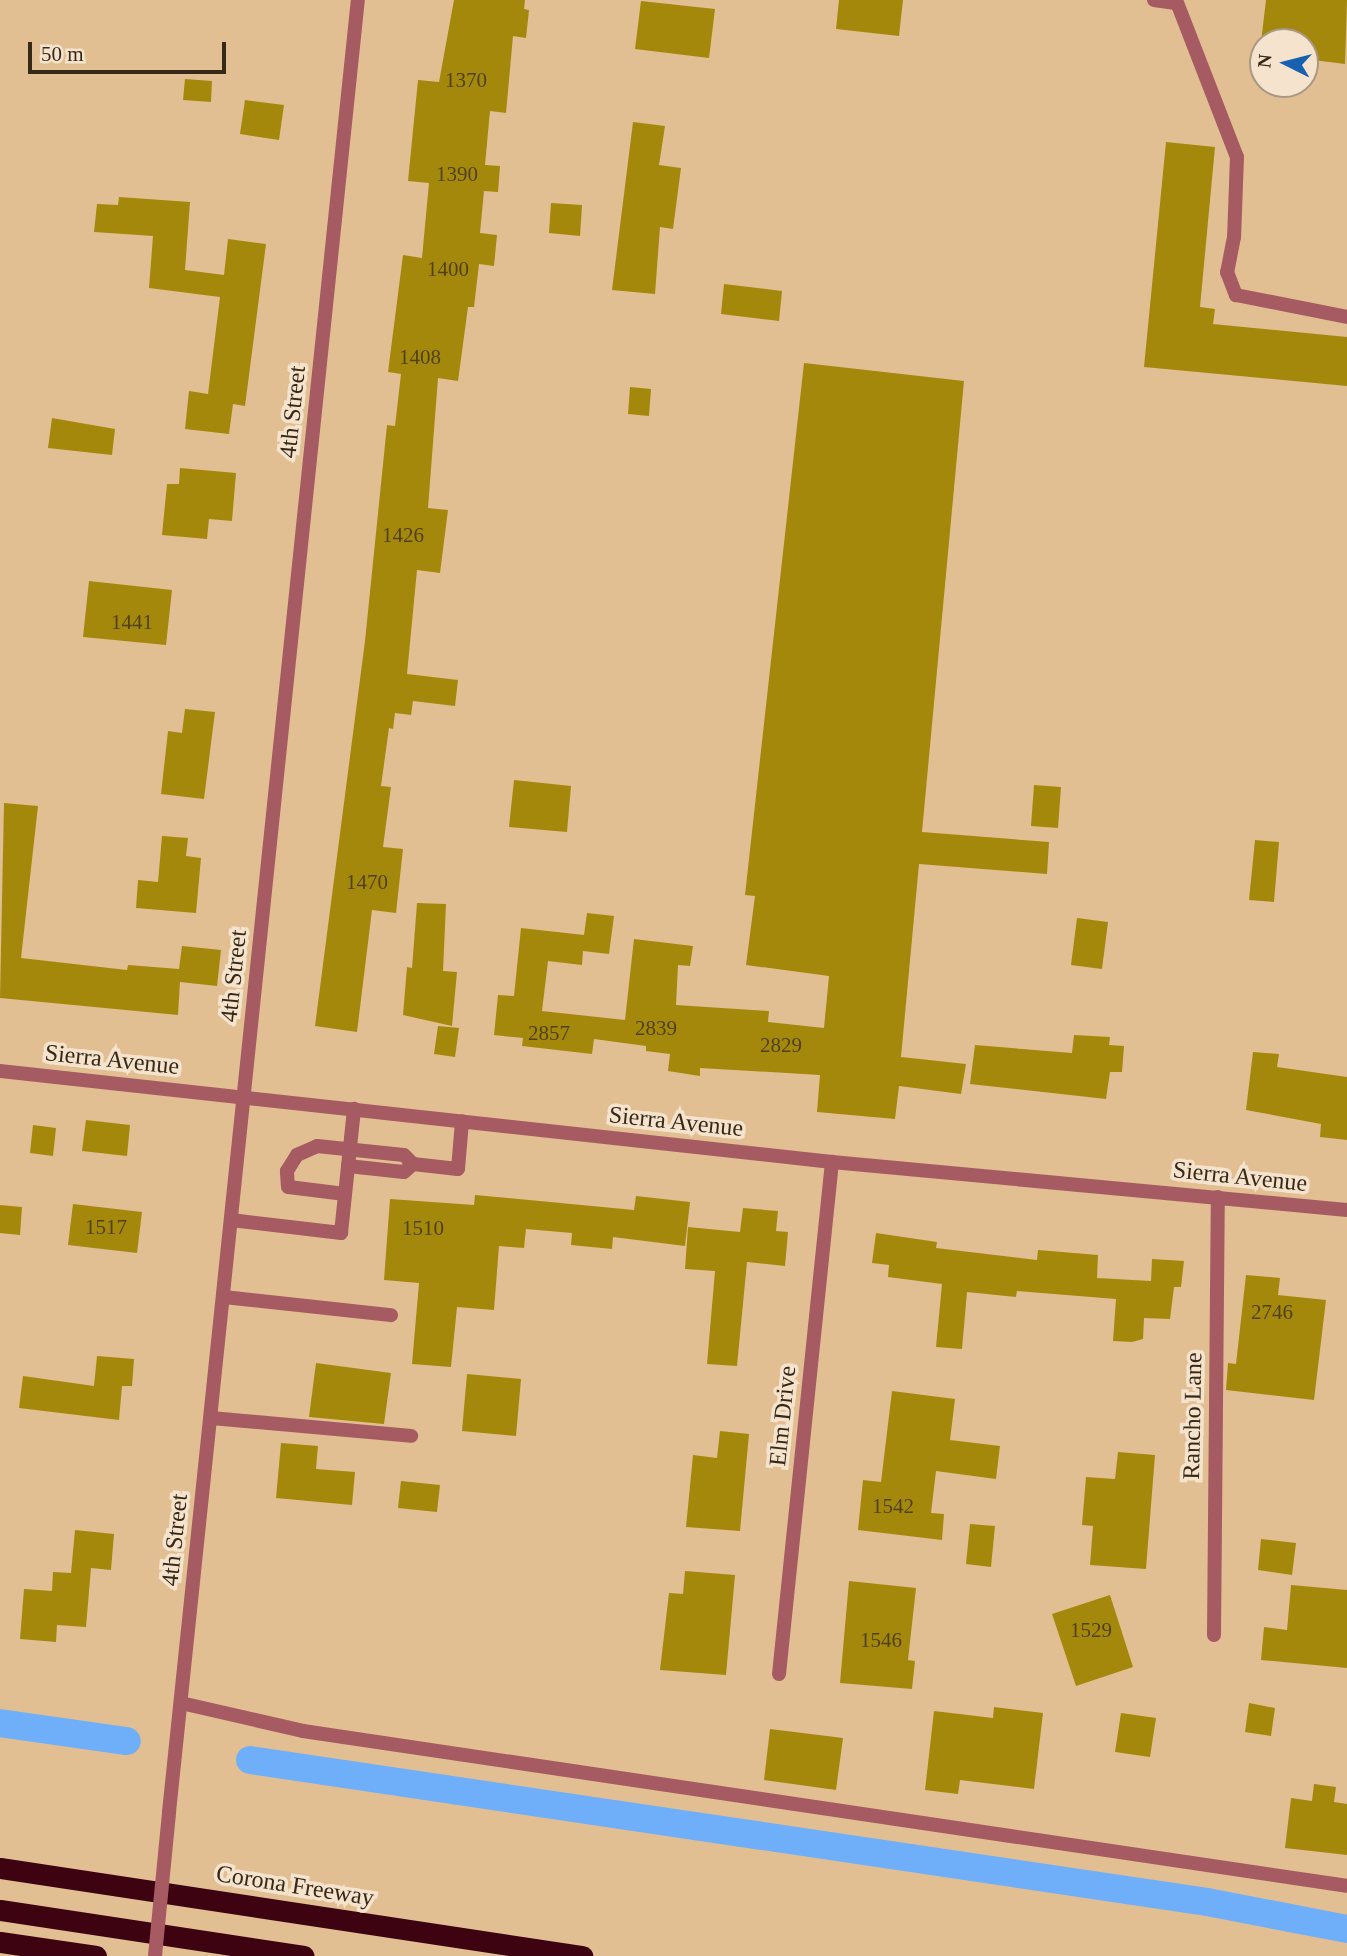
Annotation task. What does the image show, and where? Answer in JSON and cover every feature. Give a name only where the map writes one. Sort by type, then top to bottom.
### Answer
[{"type":"highway","name":"Corona Freeway","points":[[0,1868],[582,1956]]},
{"type":"highway","points":[[0,1910],[304,1956]]},
{"type":"highway","points":[[0,1942],[96,1956]]},
{"type":"street","name":"4th Street","points":[[155,1956],[358,0]]},
{"type":"street","points":[[1154,0],[1176,1],[1237,158],[1234,237],[1227,272],[1236,295],[1347,317]]},
{"type":"street","name":"Sierra Avenue","points":[[0,1071],[832,1162],[1347,1210]]},
{"type":"street","points":[[231,1220],[341,1233],[354,1110]]},
{"type":"street","points":[[345,1194],[288,1187],[287,1171],[298,1155],[317,1146],[404,1155],[413,1164],[458,1169],[462,1121]]},
{"type":"street","name":"Elm Drive","points":[[779,1674],[832,1162]]},
{"type":"street","points":[[348,1166],[404,1172],[413,1164]]},
{"type":"street","name":"Rancho Lane","points":[[1213,1635],[1218,1197]]},
{"type":"street","points":[[224,1297],[391,1315]]},
{"type":"street","points":[[211,1418],[411,1436]]},
{"type":"street","points":[[180,1709],[303,1731],[1347,1886]]},
{"type":"building","points":[[454,0],[525,0],[524,9],[529,10],[526,38],[513,36],[506,113],[490,111],[485,165],[500,166],[498,192],[484,191],[480,233],[497,235],[494,266],[479,264],[474,307],[468,307],[458,381],[438,378],[428,508],[448,510],[440,573],[417,570],[407,674],[458,680],[455,706],[413,701],[411,715],[395,713],[393,729],[389,728],[381,786],[391,787],[383,847],[403,849],[396,913],[372,910],[357,1032],[315,1026],[365,641],[387,425],[395,426],[401,374],[388,372],[403,255],[422,258],[429,183],[408,181],[418,80],[439,82]]},
{"type":"building","points":[[839,0],[903,0],[899,36],[836,29]]},
{"type":"building","points":[[1266,0],[1347,0],[1345,64],[1319,61],[1319,28],[1263,28]]},
{"type":"building","points":[[641,1],[715,9],[709,58],[635,49]]},
{"type":"building","points":[[185,79],[212,81],[211,102],[183,100]]},
{"type":"building","points":[[245,100],[284,105],[279,140],[240,134]]},
{"type":"building","points":[[633,122],[665,126],[659,165],[681,168],[673,229],[660,227],[655,294],[612,290]]},
{"type":"building","points":[[1166,142],[1215,147],[1200,307],[1215,309],[1213,324],[1347,337],[1347,386],[1144,367]]},
{"type":"building","points":[[119,197],[190,202],[185,270],[224,275],[228,239],[266,244],[245,406],[233,404],[229,434],[185,429],[189,391],[208,394],[220,297],[149,288],[153,236],[94,232],[97,204],[118,205]]},
{"type":"building","points":[[551,203],[582,205],[580,236],[549,233]]},
{"type":"building","points":[[724,284],[782,291],[779,321],[721,314]]},
{"type":"building","points":[[804,363],[964,381],[922,832],[1049,842],[1047,874],[919,864],[901,1057],[966,1064],[961,1094],[899,1086],[895,1119],[817,1112],[820,1075],[700,1068],[700,1076],[668,1071],[670,1054],[646,1051],[646,1046],[594,1039],[592,1054],[522,1046],[523,1038],[494,1035],[498,995],[514,996],[521,928],[584,935],[587,913],[614,916],[609,954],[583,951],[582,965],[548,961],[542,1011],[625,1020],[634,939],[693,946],[690,966],[678,965],[676,1005],[769,1011],[768,1022],[824,1028],[829,976],[746,965],[755,896],[745,895]]},
{"type":"building","points":[[630,387],[651,389],[649,416],[628,414]]},
{"type":"building","points":[[52,418],[115,429],[112,455],[48,448]]},
{"type":"building","points":[[180,468],[236,473],[232,521],[209,519],[207,539],[162,535],[167,484],[179,484]]},
{"type":"building","points":[[89,581],[172,590],[166,645],[83,637]]},
{"type":"building","points":[[185,709],[215,712],[204,799],[161,794],[168,731],[182,733]]},
{"type":"building","points":[[514,780],[571,786],[567,832],[509,827]]},
{"type":"building","points":[[1034,785],[1061,787],[1058,828],[1031,826]]},
{"type":"building","points":[[4,803],[38,806],[21,958],[127,970],[128,965],[179,969],[182,946],[221,950],[217,986],[180,982],[178,1015],[0,998]]},
{"type":"building","points":[[162,836],[188,838],[186,856],[201,858],[196,913],[136,908],[138,880],[158,882]]},
{"type":"building","points":[[1255,840],[1279,842],[1274,902],[1249,900]]},
{"type":"building","points":[[417,903],[446,904],[443,971],[457,972],[452,1026],[403,1015],[407,967],[412,968]]},
{"type":"building","points":[[1077,918],[1108,922],[1102,969],[1071,965]]},
{"type":"building","points":[[438,1026],[459,1028],[455,1057],[434,1054]]},
{"type":"building","points":[[1074,1035],[1110,1037],[1109,1045],[1124,1046],[1122,1072],[1110,1072],[1106,1099],[970,1084],[975,1045],[1072,1053]]},
{"type":"building","points":[[1253,1052],[1279,1054],[1277,1067],[1347,1077],[1347,1140],[1320,1137],[1321,1124],[1246,1110]]},
{"type":"building","points":[[86,1120],[130,1125],[127,1156],[82,1151]]},
{"type":"building","points":[[33,1125],[56,1128],[53,1156],[30,1153]]},
{"type":"building","points":[[475,1195],[634,1210],[636,1196],[690,1202],[685,1246],[613,1237],[612,1249],[571,1245],[572,1233],[526,1229],[524,1248],[499,1246],[494,1310],[457,1307],[451,1367],[412,1364],[419,1283],[384,1280],[390,1199],[474,1205]]},
{"type":"building","points":[[73,1204],[142,1212],[137,1253],[68,1245]]},
{"type":"building","points":[[0,1205],[22,1207],[20,1235],[0,1233]]},
{"type":"building","points":[[743,1208],[778,1211],[776,1231],[788,1232],[785,1266],[747,1262],[737,1366],[707,1364],[715,1271],[685,1269],[688,1227],[740,1232]]},
{"type":"building","points":[[876,1233],[937,1242],[936,1248],[1037,1260],[1038,1250],[1098,1255],[1097,1278],[1151,1281],[1152,1259],[1184,1261],[1181,1287],[1174,1287],[1170,1319],[1144,1318],[1143,1339],[1132,1342],[1113,1341],[1116,1299],[1017,1291],[1016,1297],[967,1292],[962,1349],[936,1347],[942,1284],[888,1277],[889,1265],[872,1263]]},
{"type":"building","points":[[1246,1275],[1280,1278],[1278,1295],[1326,1300],[1314,1400],[1226,1390],[1228,1363],[1236,1364]]},
{"type":"building","points":[[97,1356],[134,1359],[132,1386],[122,1386],[119,1420],[19,1408],[23,1376],[94,1386]]},
{"type":"building","points":[[316,1363],[391,1373],[384,1424],[309,1417]]},
{"type":"building","points":[[467,1374],[521,1379],[516,1436],[462,1431]]},
{"type":"building","points":[[892,1391],[955,1399],[950,1440],[1000,1446],[996,1479],[936,1471],[931,1513],[944,1514],[942,1540],[858,1530],[863,1480],[881,1482]]},
{"type":"building","points":[[720,1431],[749,1434],[740,1531],[686,1527],[693,1455],[717,1458]]},
{"type":"building","points":[[281,1443],[318,1446],[316,1469],[355,1472],[352,1505],[276,1498]]},
{"type":"building","points":[[1118,1452],[1155,1455],[1146,1569],[1090,1565],[1093,1526],[1082,1525],[1086,1477],[1115,1479]]},
{"type":"building","points":[[401,1481],[440,1485],[437,1512],[398,1508]]},
{"type":"building","points":[[970,1524],[995,1526],[991,1567],[966,1564]]},
{"type":"building","points":[[75,1530],[114,1534],[111,1570],[91,1568],[86,1627],[57,1625],[56,1642],[20,1639],[24,1589],[52,1591],[53,1572],[71,1573]]},
{"type":"building","points":[[1261,1539],[1296,1543],[1292,1575],[1258,1570]]},
{"type":"building","points":[[685,1571],[735,1575],[726,1675],[660,1670],[669,1593],[683,1594]]},
{"type":"building","points":[[849,1581],[916,1588],[908,1660],[915,1661],[912,1689],[840,1683]]},
{"type":"building","points":[[1291,1585],[1347,1590],[1347,1668],[1261,1660],[1264,1627],[1287,1630]]},
{"type":"building","points":[[1110,1595],[1133,1667],[1076,1686],[1052,1614]]},
{"type":"building","points":[[1249,1703],[1275,1708],[1271,1736],[1245,1732]]},
{"type":"building","points":[[994,1707],[1043,1713],[1034,1789],[960,1780],[958,1794],[925,1790],[934,1711],[993,1718]]},
{"type":"building","points":[[1121,1713],[1156,1718],[1150,1757],[1115,1752]]},
{"type":"building","points":[[770,1729],[843,1738],[836,1790],[764,1780]]},
{"type":"building","points":[[1314,1784],[1336,1787],[1334,1802],[1347,1804],[1347,1855],[1285,1848],[1291,1798],[1312,1801]]},
{"type":"waterway","points":[[0,1723],[127,1741]]},
{"type":"waterway","points":[[250,1760],[1207,1902],[1347,1929]]}]
